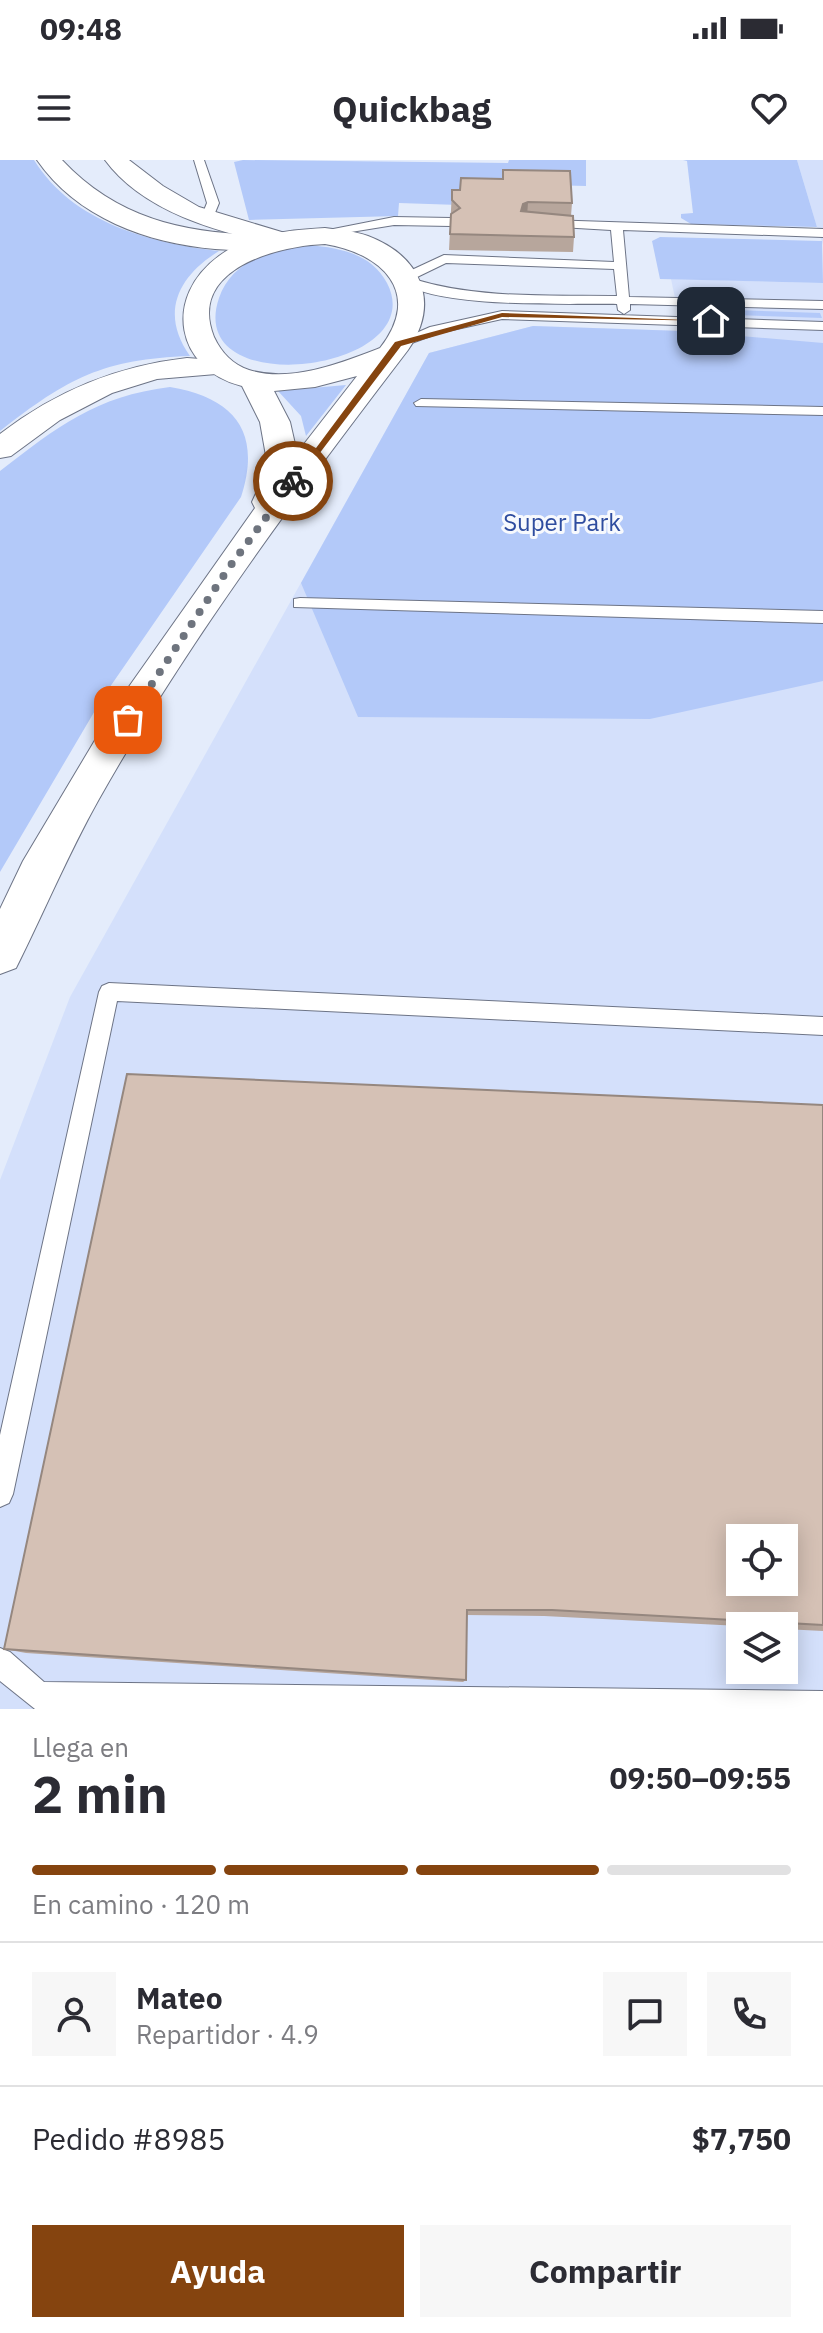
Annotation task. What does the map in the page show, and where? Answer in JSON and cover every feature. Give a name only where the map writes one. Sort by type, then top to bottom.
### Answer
[{"type":"main road","points":[[0,955],[26,896],[97,767],[246,543],[394,349],[410,318],[412,304],[405,280],[385,256],[371,248],[329,235],[270,240],[190,239],[129,223],[86,197],[49,160]]},
{"type":"main road","points":[[218,367],[202,344],[195,322],[196,306],[209,279],[222,266],[237,254],[270,240]]},
{"type":"main road","points":[[0,449],[51,410],[111,381],[168,367],[218,367],[255,382],[346,372],[394,349]]},
{"type":"main road","points":[[246,543],[284,467],[275,422],[255,382]]},
{"type":"street","points":[[116,160],[175,206],[206,220],[270,240]]},
{"type":"lane","points":[[199,160],[213,203],[206,220]]},
{"type":"lane","points":[[306,235],[394,221],[443,237],[622,266]]},
{"type":"lane","points":[[537,224],[823,233]]},
{"type":"lane","points":[[617,226],[624,318]]},
{"type":"lane","points":[[443,237],[405,280],[460,295],[823,305]]},
{"type":"lane","points":[[394,349],[435,330],[502,315],[823,326]]},
{"type":"lane","points":[[421,403],[823,411]]},
{"type":"lane","points":[[300,603],[823,617]]},
{"type":"lane","points":[[0,1494],[109,992],[823,1026]]},
{"type":"lane","points":[[0,1662],[38,1696],[823,1705]]},
{"type":"shaded area","points":[[797,160],[823,160],[823,245],[817,227]]},
{"type":"shaded area","points":[[671,279],[823,283],[823,1709],[0,1709],[0,1180],[70,997],[429,353],[533,326],[682,331]]},
{"type":"green space","points":[[0,160],[34,160],[50,182],[70,200],[116,226],[167,242],[219,251],[193,272],[178,298],[176,326],[190,356],[133,362],[88,375],[46,397],[0,431]]},
{"type":"green space","points":[[509,160],[586,160],[586,186],[503,184],[459,205],[399,203],[398,216],[249,220],[234,162],[508,163]]},
{"type":"green space","points":[[683,160],[797,160],[817,227],[691,224],[681,218],[681,214],[693,213],[687,161]]},
{"type":"green space","points":[[660,237],[822,241],[823,283],[660,279],[652,241]]},
{"type":"green space","points":[[309,245],[343,250],[372,265],[387,283],[392,314],[375,338],[345,355],[307,364],[268,363],[237,353],[218,331],[219,298],[225,285],[233,274],[255,258],[282,249]]},
{"type":"green space","points":[[677,308],[820,313],[822,318],[678,313]]},
{"type":"green space","name":"Super Park","points":[[533,326],[682,331],[823,343],[823,681],[650,719],[358,717],[301,583],[429,353]]},
{"type":"green space","points":[[346,385],[306,436],[301,416],[278,391]]},
{"type":"green space","points":[[170,387],[211,400],[238,422],[248,454],[241,497],[103,697],[0,872],[0,471],[59,427],[99,406],[144,391]]},
{"type":"building","points":[[503,170],[570,171],[572,203],[528,202],[523,204],[521,211],[573,216],[574,237],[450,234],[451,214],[460,208],[452,200],[452,190],[460,190],[461,178],[503,179]]},
{"type":"building","points":[[127,1074],[823,1105],[823,1625],[798,1624],[798,1612],[726,1612],[726,1620],[552,1610],[467,1610],[466,1680],[4,1649]]},
{"type":"way so far","points":[[128,720],[228,569],[293,481]]},
{"type":"route","points":[[293,481],[398,344],[412,338],[502,315],[711,321]]}]
